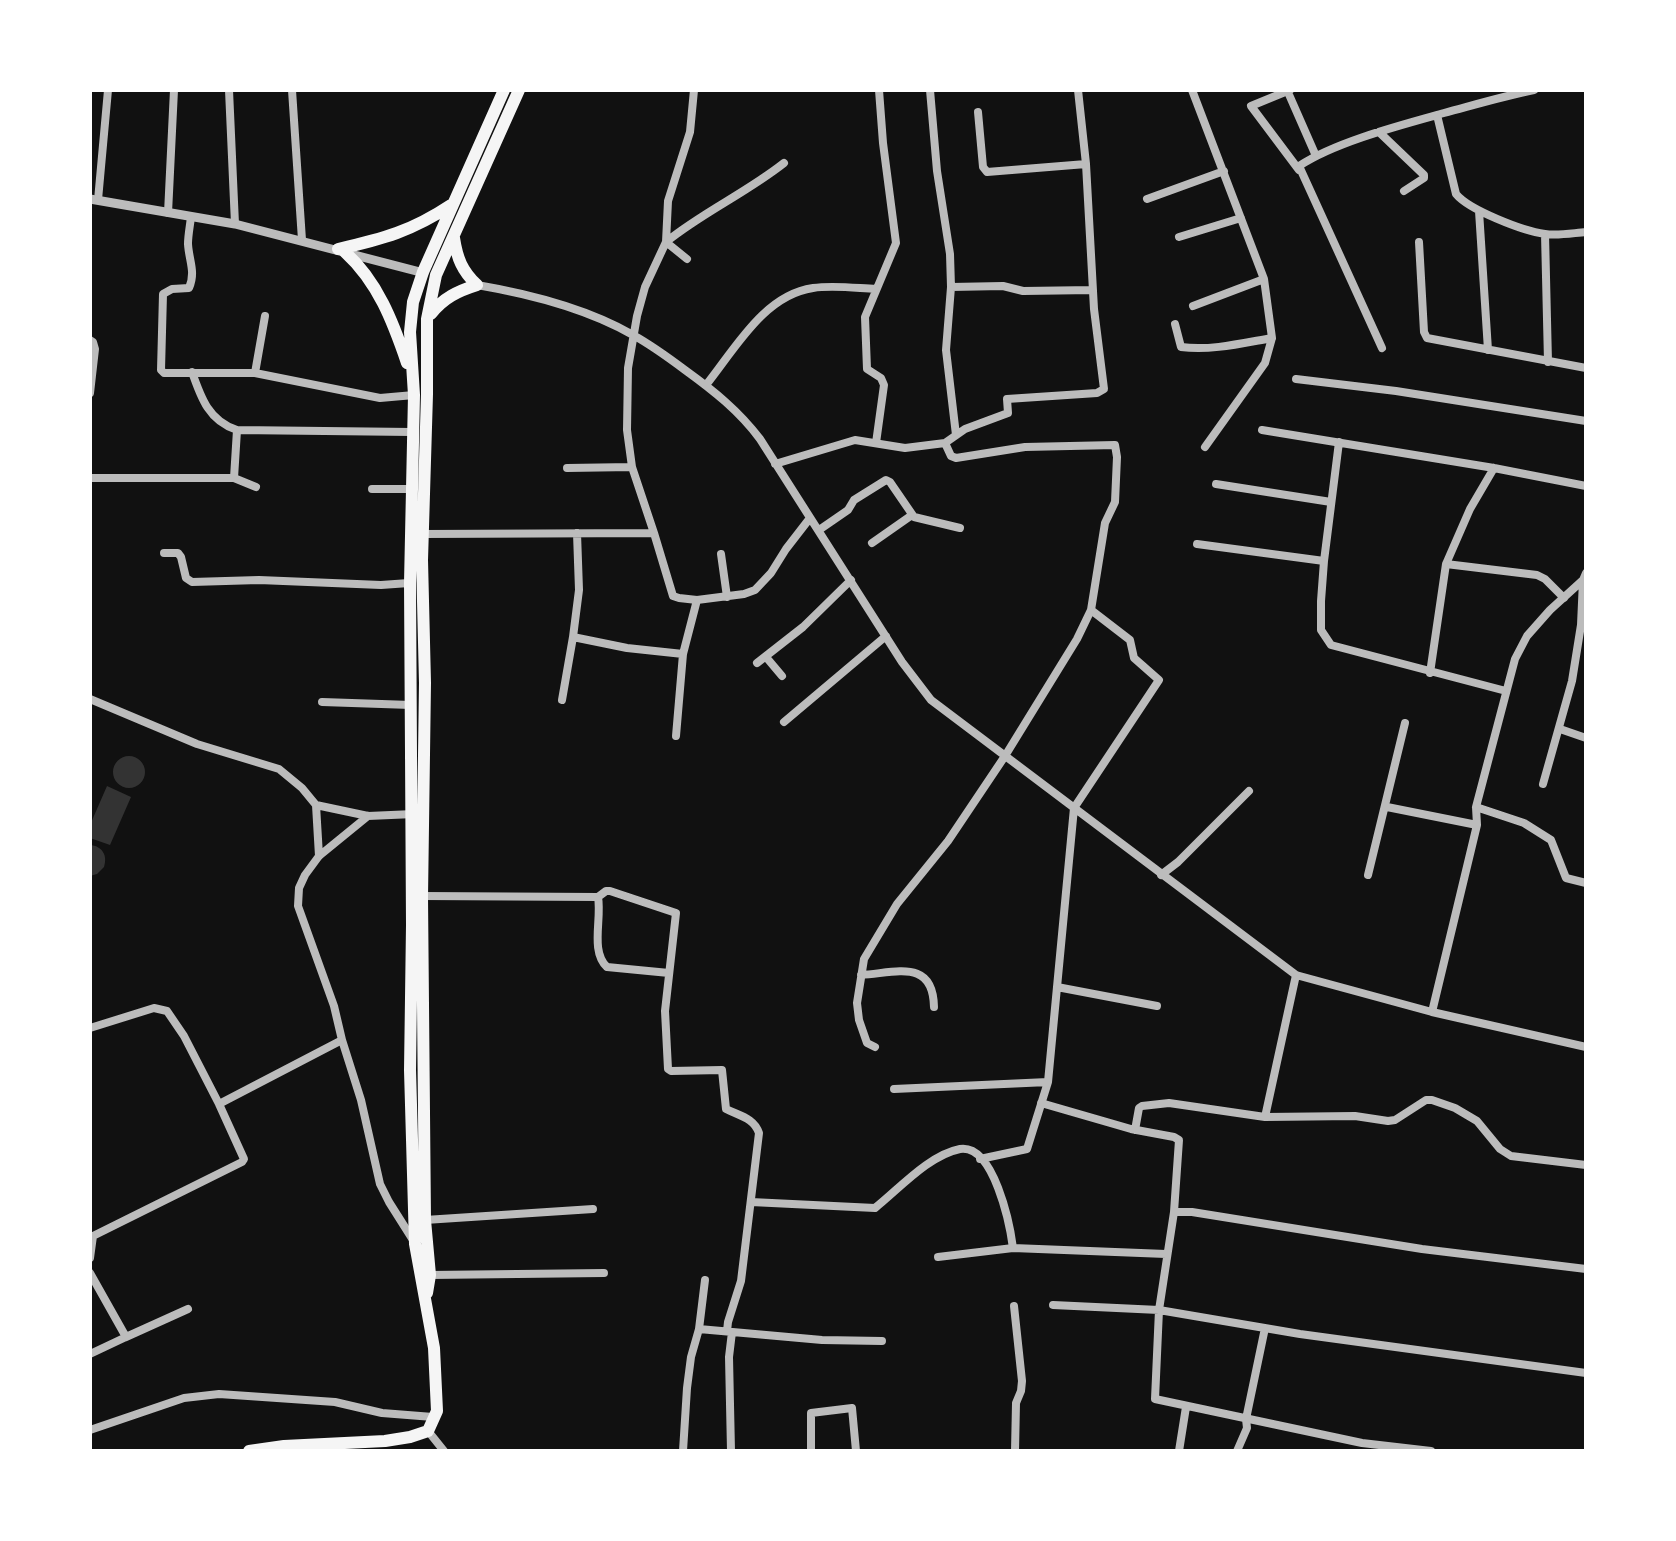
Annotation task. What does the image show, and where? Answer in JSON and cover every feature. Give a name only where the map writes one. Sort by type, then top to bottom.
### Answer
[{"type":"highway","points":[[426,1301],[430,1275],[424,1220],[417,813],[429,274],[452,205],[504,90]]},
{"type":"highway","points":[[417,813],[410,705],[411,316],[413,302],[454,236],[519,90]]},
{"type":"highway","points":[[342,251],[411,229],[452,205]]},
{"type":"highway","points":[[427,319],[439,302],[477,285],[464,273],[454,236]]},
{"type":"highway","points":[[342,251],[362,268],[379,292],[413,387]]},
{"type":"highway","points":[[250,1451],[410,1437],[428,1431],[436,1417],[434,1348],[415,1244],[410,1070],[417,896]]},
{"type":"street","points":[[108,90],[94,199],[235,224],[429,274]]},
{"type":"street","points":[[168,213],[174,90]]},
{"type":"street","points":[[229,90],[235,224]]},
{"type":"street","points":[[292,90],[302,240]]},
{"type":"street","points":[[694,90],[690,132],[668,201],[666,242],[645,287],[633,334],[626,396],[632,467],[671,592],[678,598],[696,600],[744,594],[762,584],[810,518]]},
{"type":"street","points":[[876,442],[884,385],[867,370],[864,325],[896,242],[878,90]]},
{"type":"street","points":[[930,90],[950,254],[946,350],[956,435]]},
{"type":"street","points":[[775,464],[855,440],[905,448],[944,443],[976,424],[1008,413],[1007,399],[1102,390],[1078,90]]},
{"type":"street","points":[[1192,90],[1264,279],[1272,338],[1265,363],[1205,447]]},
{"type":"street","points":[[1316,156],[1288,90],[1251,106],[1298,170],[1382,348]]},
{"type":"street","points":[[1298,170],[1300,164],[1316,156],[1379,132],[1534,90]]},
{"type":"street","points":[[978,112],[986,172],[1086,164]]},
{"type":"street","points":[[1437,115],[1458,196],[1479,211],[1544,234],[1586,232]]},
{"type":"street","points":[[1379,132],[1424,175],[1404,191]]},
{"type":"street","points":[[666,242],[784,163]]},
{"type":"street","points":[[1146,198],[1224,171]]},
{"type":"street","points":[[1479,211],[1488,350]]},
{"type":"street","points":[[191,217],[188,245],[194,272],[192,285],[163,294],[164,373],[255,374],[380,398],[413,387]]},
{"type":"street","points":[[1179,237],[1241,218]]},
{"type":"street","points":[[1544,234],[1548,362]]},
{"type":"street","points":[[666,242],[688,260]]},
{"type":"street","points":[[1419,242],[1426,337],[1586,368]]},
{"type":"street","points":[[1193,306],[1264,279]]},
{"type":"street","points":[[477,285],[542,298],[633,334],[733,407],[748,423],[930,700],[1296,975],[1432,1012],[1586,1047]]},
{"type":"street","points":[[706,385],[763,313],[785,296],[813,288],[876,289]]},
{"type":"street","points":[[950,288],[1093,290]]},
{"type":"street","points":[[255,374],[265,316]]},
{"type":"street","points":[[1175,324],[1181,347],[1206,348],[1272,338]]},
{"type":"street","points":[[90,340],[95,349],[90,393]]},
{"type":"street","points":[[192,372],[210,412],[218,422],[237,430],[412,432]]},
{"type":"street","points":[[1296,379],[1396,390],[1586,421]]},
{"type":"street","points":[[237,430],[239,480]]},
{"type":"street","points":[[1262,430],[1586,486]]},
{"type":"street","points":[[1339,442],[1324,562],[1321,630],[1326,641],[1506,692]]},
{"type":"street","points":[[875,1046],[867,1043],[859,1020],[857,999],[864,959],[897,904],[948,841],[1005,756],[1077,639],[1090,610],[1105,522],[1115,502],[1116,445],[1025,447],[956,458],[944,443]]},
{"type":"street","points":[[567,468],[632,467]]},
{"type":"street","points":[[1430,673],[1446,564],[1470,509],[1494,468]]},
{"type":"street","points":[[239,480],[245,471]]},
{"type":"street","points":[[90,478],[239,480],[256,488]]},
{"type":"street","points":[[819,530],[848,510],[854,500],[886,480],[912,515],[960,528]]},
{"type":"street","points":[[1216,484],[1331,502]]},
{"type":"street","points":[[372,489],[412,489]]},
{"type":"street","points":[[872,543],[912,515]]},
{"type":"street","points":[[562,700],[579,590],[576,533]]},
{"type":"street","points":[[423,534],[654,533]]},
{"type":"street","points":[[1197,544],[1324,562]]},
{"type":"street","points":[[164,553],[178,553],[182,557],[186,578],[192,582],[410,583]]},
{"type":"street","points":[[721,554],[727,596]]},
{"type":"street","points":[[1446,564],[1537,575],[1564,598]]},
{"type":"street","points":[[1432,1012],[1477,824],[1476,808],[1514,659],[1528,636],[1585,577]]},
{"type":"street","points":[[1543,784],[1572,681],[1585,577]]},
{"type":"street","points":[[757,664],[803,627],[851,580]]},
{"type":"street","points":[[676,736],[684,654],[696,600]]},
{"type":"street","points":[[980,1159],[1027,1149],[1048,1082],[1074,808],[1160,680],[1134,658],[1130,640],[1090,610]]},
{"type":"street","points":[[784,722],[886,636]]},
{"type":"street","points":[[573,637],[684,654]]},
{"type":"street","points":[[766,657],[782,676]]},
{"type":"street","points":[[90,700],[197,744],[279,769],[316,805],[319,856]]},
{"type":"street","points":[[322,702],[410,705]]},
{"type":"street","points":[[1368,875],[1405,722]]},
{"type":"street","points":[[1560,729],[1586,738]]},
{"type":"street","points":[[1161,875],[1249,791]]},
{"type":"street","points":[[316,805],[368,816],[417,813]]},
{"type":"street","points":[[1386,807],[1477,824]]},
{"type":"street","points":[[1476,808],[1524,823],[1551,840],[1566,878],[1586,883]]},
{"type":"street","points":[[368,816],[319,856],[299,888],[298,906],[334,1006],[380,1184],[415,1244]]},
{"type":"street","points":[[417,896],[598,897],[606,890],[676,913],[664,1024],[668,1069],[723,1071],[726,1109],[751,1120],[759,1134],[742,1281],[728,1322],[730,1451]]},
{"type":"street","points":[[598,897],[601,962],[607,967],[669,973]]},
{"type":"street","points":[[860,975],[920,974],[929,979],[934,1006]]},
{"type":"street","points":[[1265,1117],[1296,975]]},
{"type":"street","points":[[1057,987],[1157,1006]]},
{"type":"street","points":[[90,1028],[154,1008],[167,1011],[184,1036],[244,1160],[92,1232],[90,1258]]},
{"type":"street","points":[[219,1104],[342,1040]]},
{"type":"street","points":[[894,1089],[1048,1082]]},
{"type":"street","points":[[1135,1130],[1142,1106],[1169,1104],[1265,1117],[1355,1116],[1392,1121],[1432,1100],[1476,1120],[1510,1156],[1586,1165]]},
{"type":"street","points":[[1042,1103],[1178,1138],[1174,1212],[1159,1310],[1154,1398],[1364,1447],[1431,1451]]},
{"type":"street","points":[[751,1202],[875,1208],[929,1164],[962,1149],[970,1150],[990,1171],[1006,1204],[1014,1248]]},
{"type":"street","points":[[424,1220],[594,1208]]},
{"type":"street","points":[[1174,1212],[1586,1269]]},
{"type":"street","points":[[938,1257],[1014,1248],[1166,1254]]},
{"type":"street","points":[[90,1273],[126,1337]]},
{"type":"street","points":[[430,1275],[604,1273]]},
{"type":"street","points":[[683,1451],[691,1357],[699,1329],[704,1280]]},
{"type":"street","points":[[1053,1305],[1159,1310],[1586,1373]]},
{"type":"street","points":[[1014,1306],[1022,1382],[1016,1404],[1015,1451]]},
{"type":"street","points":[[90,1354],[188,1309]]},
{"type":"street","points":[[1237,1451],[1247,1428],[1265,1328]]},
{"type":"street","points":[[699,1329],[882,1342]]},
{"type":"street","points":[[90,1430],[184,1398],[219,1394],[327,1401],[436,1417]]},
{"type":"street","points":[[1178,1451],[1186,1407]]},
{"type":"street","points":[[810,1451],[811,1413],[852,1408],[856,1451]]},
{"type":"street","points":[[428,1431],[441,1448]]},
{"type":"shaded area","points":[[129,756],[140,761],[145,772],[140,783],[129,788],[118,783],[113,772],[118,761]]},
{"type":"shaded area","points":[[107,786],[131,797],[110,845],[90,838],[90,825]]},
{"type":"shaded area","points":[[90,845],[101,849],[105,859],[104,867],[90,876]]}]
